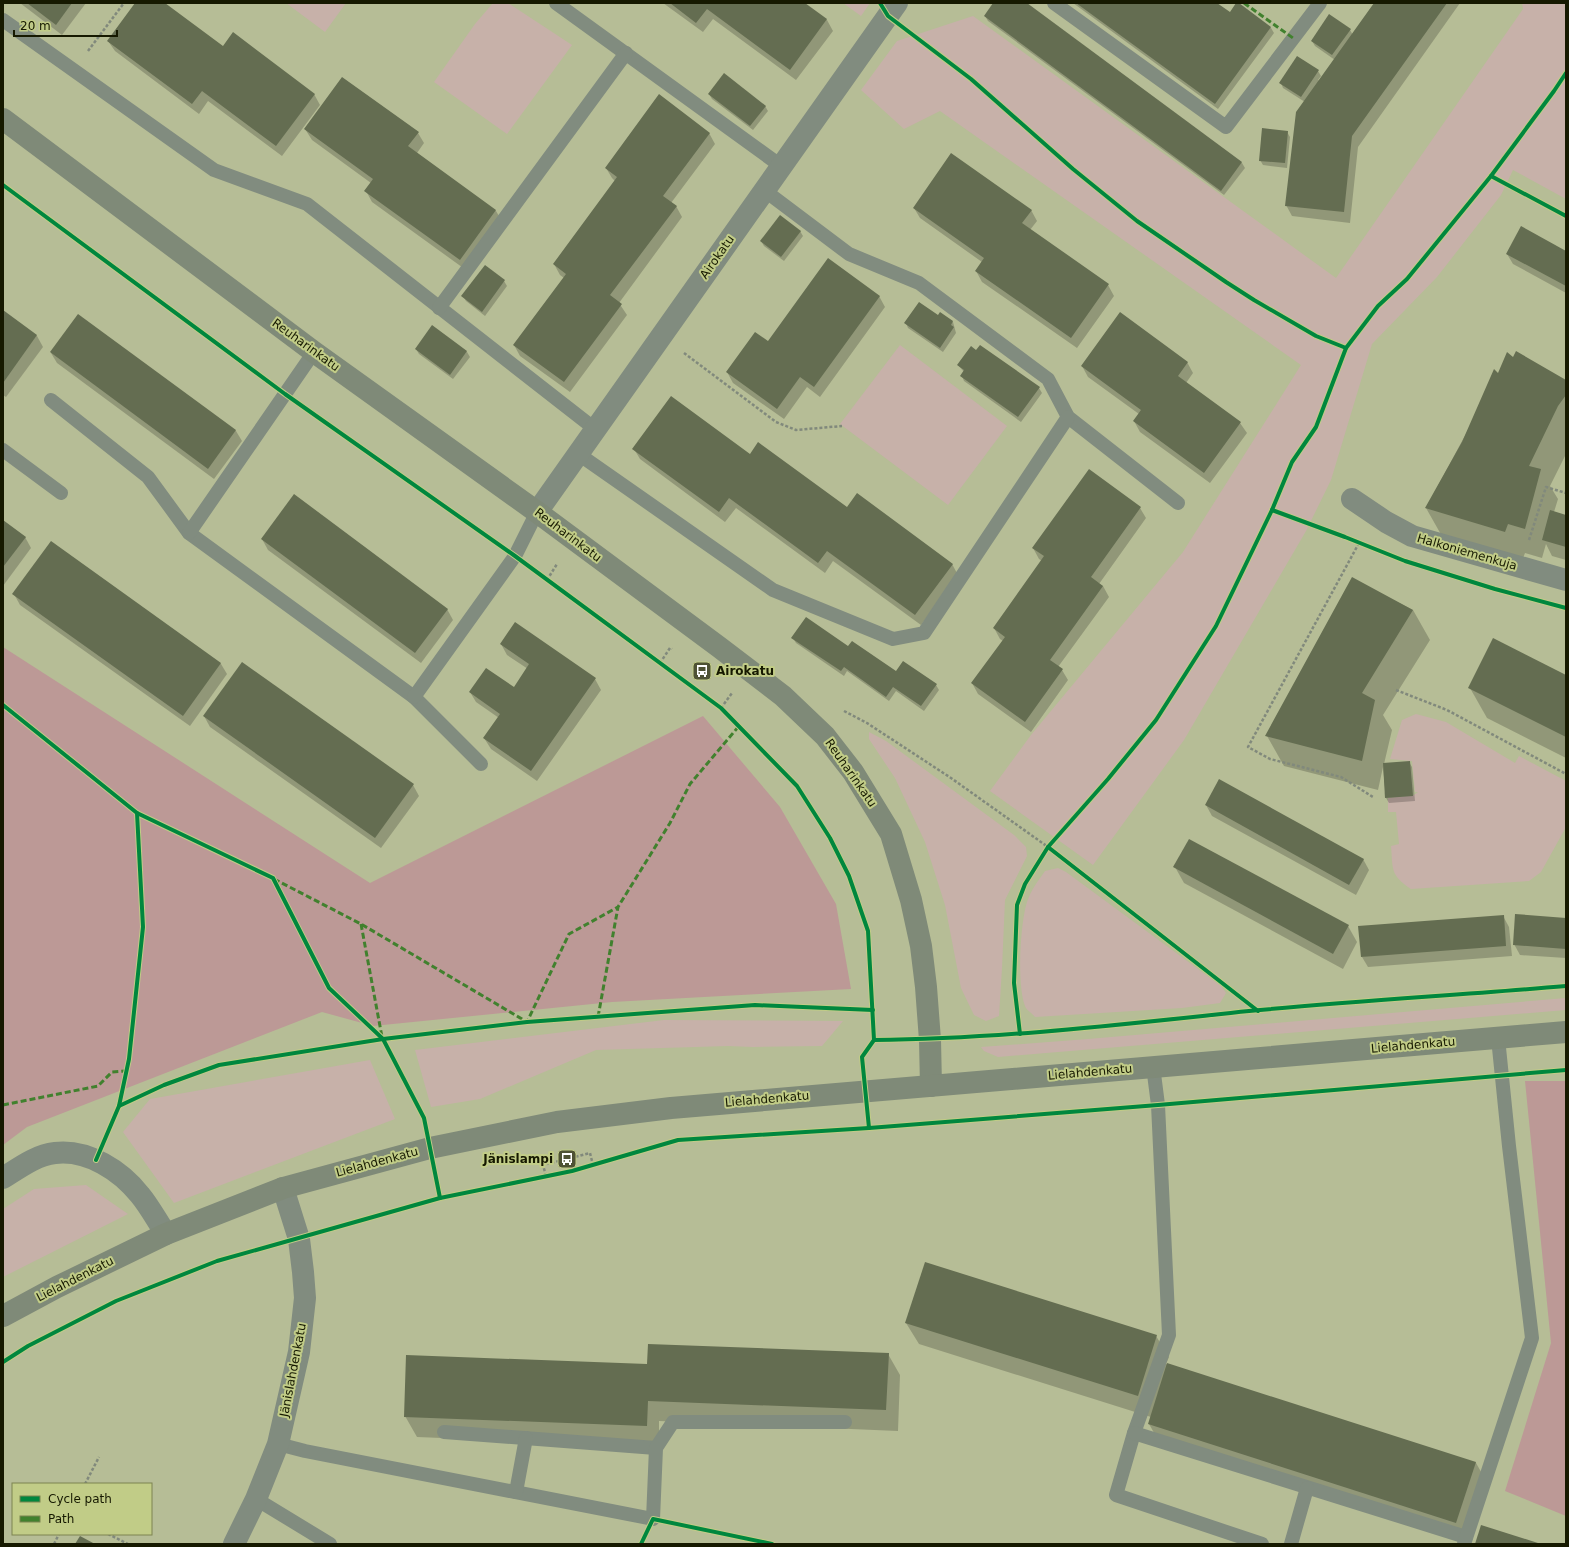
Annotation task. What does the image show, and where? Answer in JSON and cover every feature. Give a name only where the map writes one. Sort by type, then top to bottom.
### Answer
[{"type":"street","name":"Airokatu","points":[[537,512],[897,3]]},
{"type":"street","name":"Reuharinkatu","points":[[3,119],[314,352],[537,512],[782,696],[824,736],[853,772],[891,834],[911,900],[921,946],[930,1040],[931,1086]]},
{"type":"street","name":"Halkoniemenkuja","points":[[1352,499],[1386,522],[1412,536],[1566,580]]},
{"type":"street","name":"Lielahdenkatu","points":[[3,1316],[57,1287],[166,1234],[283,1188],[430,1148],[557,1122],[671,1108],[1566,1032]]},
{"type":"street","points":[[3,1178],[33,1159],[55,1153],[77,1154],[96,1160],[119,1174],[140,1195],[166,1234]]},
{"type":"street","name":"Jänislahdenkatu","points":[[234,1544],[256,1499],[278,1444],[299,1352],[305,1298],[299,1239],[283,1188]]},
{"type":"lane","points":[[556,3],[781,166]]},
{"type":"lane","points":[[1054,3],[1226,127],[1320,3]]},
{"type":"lane","points":[[3,20],[214,170],[307,204],[595,429]]},
{"type":"lane","points":[[439,308],[626,53]]},
{"type":"lane","points":[[764,190],[849,254],[919,283],[996,339],[1048,379],[1068,417],[1178,503]]},
{"type":"lane","points":[[189,533],[314,352]]},
{"type":"lane","points":[[51,400],[148,477],[189,533],[414,697],[481,764]]},
{"type":"lane","points":[[577,454],[773,590],[893,639],[924,632],[1068,417]]},
{"type":"lane","points":[[3,450],[61,493]]},
{"type":"lane","points":[[414,697],[515,556],[537,512]]},
{"type":"lane","points":[[1134,1433],[1307,1488],[1465,1541],[1532,1338],[1509,1146],[1498,1038]]},
{"type":"lane","points":[[1153,1066],[1158,1105],[1169,1335],[1134,1433],[1116,1495],[1262,1544]]},
{"type":"lane","points":[[278,1444],[305,1451],[653,1519],[656,1448],[673,1422],[845,1422]]},
{"type":"lane","points":[[444,1432],[656,1448]]},
{"type":"lane","points":[[516,1492],[526,1438]]},
{"type":"lane","points":[[1291,1544],[1307,1488]]},
{"type":"lane","points":[[256,1499],[330,1544]]},
{"type":"path","points":[[74,70],[124,3]]},
{"type":"path","points":[[662,335],[776,422],[796,430],[842,426]]},
{"type":"path","points":[[1527,546],[1546,487],[1566,493]]},
{"type":"path","points":[[1352,540],[1366,545]]},
{"type":"path","points":[[1359,543],[1248,747],[1270,759],[1341,778],[1372,797]]},
{"type":"path","points":[[515,556],[553,584]]},
{"type":"path","points":[[660,663],[670,648],[677,653]]},
{"type":"path","points":[[654,658],[666,667]]},
{"type":"path","points":[[721,708],[732,693],[726,688]]},
{"type":"path","points":[[1396,690],[1447,710],[1566,774]]},
{"type":"path","points":[[715,703],[726,712]]},
{"type":"path","points":[[841,710],[867,723],[951,778],[1054,852]]},
{"type":"path","points":[[1044,853],[1053,842]]},
{"type":"path","points":[[546,1176],[543,1165],[567,1159],[590,1154],[593,1165]]},
{"type":"path","points":[[586,1167],[599,1163]]},
{"type":"path","points":[[538,1178],[553,1175]]},
{"type":"path","points":[[86,1483],[99,1457]]},
{"type":"path","points":[[54,1544],[58,1535]]},
{"type":"path","points":[[110,1535],[128,1544]]},
{"type":"shaded area","points":[[286,3],[346,3],[325,32]]},
{"type":"shaded area","points":[[493,3],[508,3],[572,45],[507,134],[434,82],[475,24]]},
{"type":"shaded area","points":[[843,3],[870,3],[861,16]]},
{"type":"shaded area","points":[[1522,3],[1566,3],[1566,199],[1513,170],[1501,195],[1437,277],[1372,344],[1331,480],[1306,531],[1184,740],[1093,865],[990,791],[1031,735],[1183,552],[1301,365],[940,111],[904,129],[861,90],[897,41],[973,16],[1336,278],[1523,9]]},
{"type":"shaded area","points":[[900,345],[1007,426],[948,505],[840,424]]},
{"type":"shaded area","points":[[3,647],[370,883],[703,716],[780,807],[836,904],[851,989],[612,1002],[373,1026],[322,1012],[27,1127],[3,1145]]},
{"type":"shaded area","points":[[1416,714],[1446,722],[1515,763],[1519,756],[1566,781],[1566,827],[1541,872],[1529,881],[1411,889],[1399,880],[1394,871],[1391,846],[1399,844],[1396,812],[1388,812],[1388,798],[1414,795],[1418,792],[1415,792],[1412,761],[1390,759],[1402,720]]},
{"type":"shaded area","points":[[869,732],[886,741],[1014,835],[1026,847],[1027,856],[1005,900],[999,1016],[986,1021],[974,1015],[961,988],[945,905],[925,842],[895,778],[869,739]]},
{"type":"shaded area","points":[[1058,868],[1066,872],[1221,986],[1226,993],[1220,1003],[1182,1008],[1035,1017],[1026,1007],[1021,984],[1020,954],[1025,912],[1027,902],[1045,871]]},
{"type":"shaded area","points":[[1566,998],[1566,1010],[998,1057],[984,1051],[981,1047],[1088,1039]]},
{"type":"shaded area","points":[[664,1020],[843,1021],[822,1046],[728,1046],[596,1050],[480,1099],[431,1107],[415,1050]]},
{"type":"shaded area","points":[[370,1060],[395,1119],[174,1203],[123,1132],[150,1099]]},
{"type":"shaded area","points":[[1525,1081],[1566,1081],[1566,1516],[1505,1491],[1551,1343]]},
{"type":"shaded area","points":[[86,1185],[128,1214],[3,1277],[3,1209],[34,1189]]},
{"type":"building","points":[[27,3],[72,3],[56,25]]},
{"type":"building","points":[[135,3],[165,3],[223,46],[233,32],[315,94],[276,146],[202,91],[192,104],[107,41]]},
{"type":"building","points":[[670,3],[805,3],[827,19],[790,70],[707,9],[696,23]]},
{"type":"building","points":[[993,3],[1027,3],[1242,162],[1221,191],[984,16]]},
{"type":"building","points":[[1076,3],[1217,3],[1230,12],[1236,3],[1239,3],[1271,27],[1215,104]]},
{"type":"building","points":[[1374,3],[1447,3],[1352,136],[1344,212],[1285,206],[1296,112]]},
{"type":"building","points":[[1329,14],[1351,29],[1332,55],[1311,41]]},
{"type":"building","points":[[1297,56],[1319,70],[1301,97],[1279,83]]},
{"type":"building","points":[[724,73],[766,106],[750,126],[708,94]]},
{"type":"building","points":[[342,77],[419,132],[408,146],[496,210],[460,260],[364,191],[373,179],[304,129]]},
{"type":"building","points":[[659,94],[710,133],[663,196],[677,206],[610,295],[622,304],[564,382],[513,345],[566,274],[553,264],[617,177],[605,168]]},
{"type":"building","points":[[1262,128],[1288,131],[1285,163],[1259,161]]},
{"type":"building","points":[[951,153],[1032,210],[1022,223],[1109,284],[1071,338],[975,271],[984,258],[913,208]]},
{"type":"building","points":[[780,215],[801,231],[781,257],[760,241]]},
{"type":"building","points":[[1521,226],[1566,251],[1566,286],[1506,254]]},
{"type":"building","points":[[828,258],[880,296],[814,387],[800,377],[777,409],[726,372],[755,332],[768,341]]},
{"type":"building","points":[[485,265],[505,280],[482,312],[461,296]]},
{"type":"building","points":[[919,302],[938,315],[940,312],[953,321],[951,325],[954,327],[940,348],[904,323]]},
{"type":"building","points":[[3,310],[37,335],[3,383]]},
{"type":"building","points":[[1120,312],[1188,362],[1178,376],[1241,422],[1204,473],[1133,421],[1141,410],[1081,366]]},
{"type":"building","points":[[78,314],[236,430],[208,469],[50,352]]},
{"type":"building","points":[[432,325],[467,351],[450,375],[415,349]]},
{"type":"building","points":[[980,345],[1040,387],[1018,417],[960,376],[964,370],[957,365],[971,346],[976,350]]},
{"type":"building","points":[[1516,351],[1566,380],[1566,395],[1558,406],[1529,466],[1541,469],[1525,529],[1508,524],[1505,532],[1425,508],[1462,442],[1494,369],[1498,373],[1507,352],[1513,357]]},
{"type":"building","points":[[671,396],[750,454],[758,442],[847,507],[857,493],[953,564],[915,615],[827,551],[818,563],[729,498],[719,512],[632,449]]},
{"type":"building","points":[[1089,469],[1141,507],[1091,577],[1103,586],[1050,660],[1063,669],[1025,722],[971,683],[1005,637],[993,628],[1044,556],[1032,548]]},
{"type":"building","points":[[294,494],[448,609],[415,653],[261,539]]},
{"type":"building","points":[[1550,510],[1566,515],[1566,547],[1542,540]]},
{"type":"building","points":[[3,520],[26,537],[3,567]]},
{"type":"building","points":[[51,541],[221,663],[183,716],[12,594]]},
{"type":"building","points":[[1352,577],[1413,610],[1362,693],[1375,700],[1362,761],[1265,736]]},
{"type":"building","points":[[806,617],[848,646],[852,641],[896,671],[903,661],[937,684],[921,706],[893,687],[886,697],[844,667],[841,671],[791,638]]},
{"type":"building","points":[[515,622],[596,678],[531,771],[483,738],[500,714],[469,692],[486,668],[514,687],[529,664],[500,644]]},
{"type":"building","points":[[1493,638],[1566,675],[1566,737],[1468,688]]},
{"type":"building","points":[[242,662],[414,784],[375,838],[203,716]]},
{"type":"building","points":[[1410,761],[1413,796],[1385,798],[1383,763]]},
{"type":"building","points":[[1219,779],[1364,859],[1349,885],[1205,805]]},
{"type":"building","points":[[1189,839],[1349,925],[1333,954],[1173,867]]},
{"type":"building","points":[[1515,914],[1566,918],[1566,949],[1513,945]]},
{"type":"building","points":[[1504,915],[1506,946],[1361,957],[1358,926]]},
{"type":"building","points":[[925,1262],[1157,1335],[1138,1396],[905,1323]]},
{"type":"building","points":[[648,1344],[889,1353],[886,1410],[648,1401],[647,1426],[404,1417],[406,1355],[647,1364]]},
{"type":"building","points":[[1167,1363],[1476,1462],[1456,1523],[1148,1424]]},
{"type":"building","points":[[1481,1525],[1541,1544],[1475,1544]]},
{"type":"building","points":[[80,1536],[95,1544],[75,1544]]},
{"type":"marked path","points":[[1244,3],[1293,38]]},
{"type":"marked path","points":[[598,1017],[618,907],[670,823],[690,784],[739,726]]},
{"type":"marked path","points":[[274,879],[361,924],[527,1022],[569,934],[618,907]]},
{"type":"marked path","points":[[361,924],[382,1037]]},
{"type":"marked path","points":[[3,1105],[98,1086],[112,1072],[126,1071]]},
{"type":"cycle path","points":[[880,3],[888,16],[971,79],[1073,169],[1137,221],[1254,300],[1316,336],[1346,348]]},
{"type":"cycle path","points":[[1020,1034],[1014,983],[1017,905],[1025,884],[1048,847],[1108,779],[1156,720],[1216,626],[1272,510],[1292,462],[1316,427],[1346,348],[1378,306],[1407,279],[1491,176],[1566,73]]},
{"type":"cycle path","points":[[1491,176],[1566,216]]},
{"type":"cycle path","points":[[3,185],[285,394],[515,556],[721,708],[797,786],[830,838],[849,876],[868,931],[874,1040],[862,1057],[869,1128]]},
{"type":"cycle path","points":[[1272,510],[1405,561],[1495,589],[1566,608]]},
{"type":"cycle path","points":[[3,705],[137,813],[273,878],[329,988],[383,1039],[424,1118],[440,1198]]},
{"type":"cycle path","points":[[96,1160],[119,1106],[129,1059],[143,927],[137,813]]},
{"type":"cycle path","points":[[1048,847],[1258,1011]]},
{"type":"cycle path","points":[[874,1040],[1015,1034],[1109,1026],[1289,1007],[1566,986]]},
{"type":"cycle path","points":[[119,1106],[164,1085],[219,1065],[383,1039],[527,1022],[755,1005],[873,1010]]},
{"type":"cycle path","points":[[3,1362],[28,1346],[116,1301],[217,1261],[440,1198],[572,1171],[678,1140],[869,1128],[1566,1070]]},
{"type":"cycle path","points":[[641,1544],[653,1519],[772,1544]]},
{"type":"place","name":"Airokatu","points":[[702,671]]},
{"type":"place","name":"Jänislampi","points":[[567,1159]]}]
